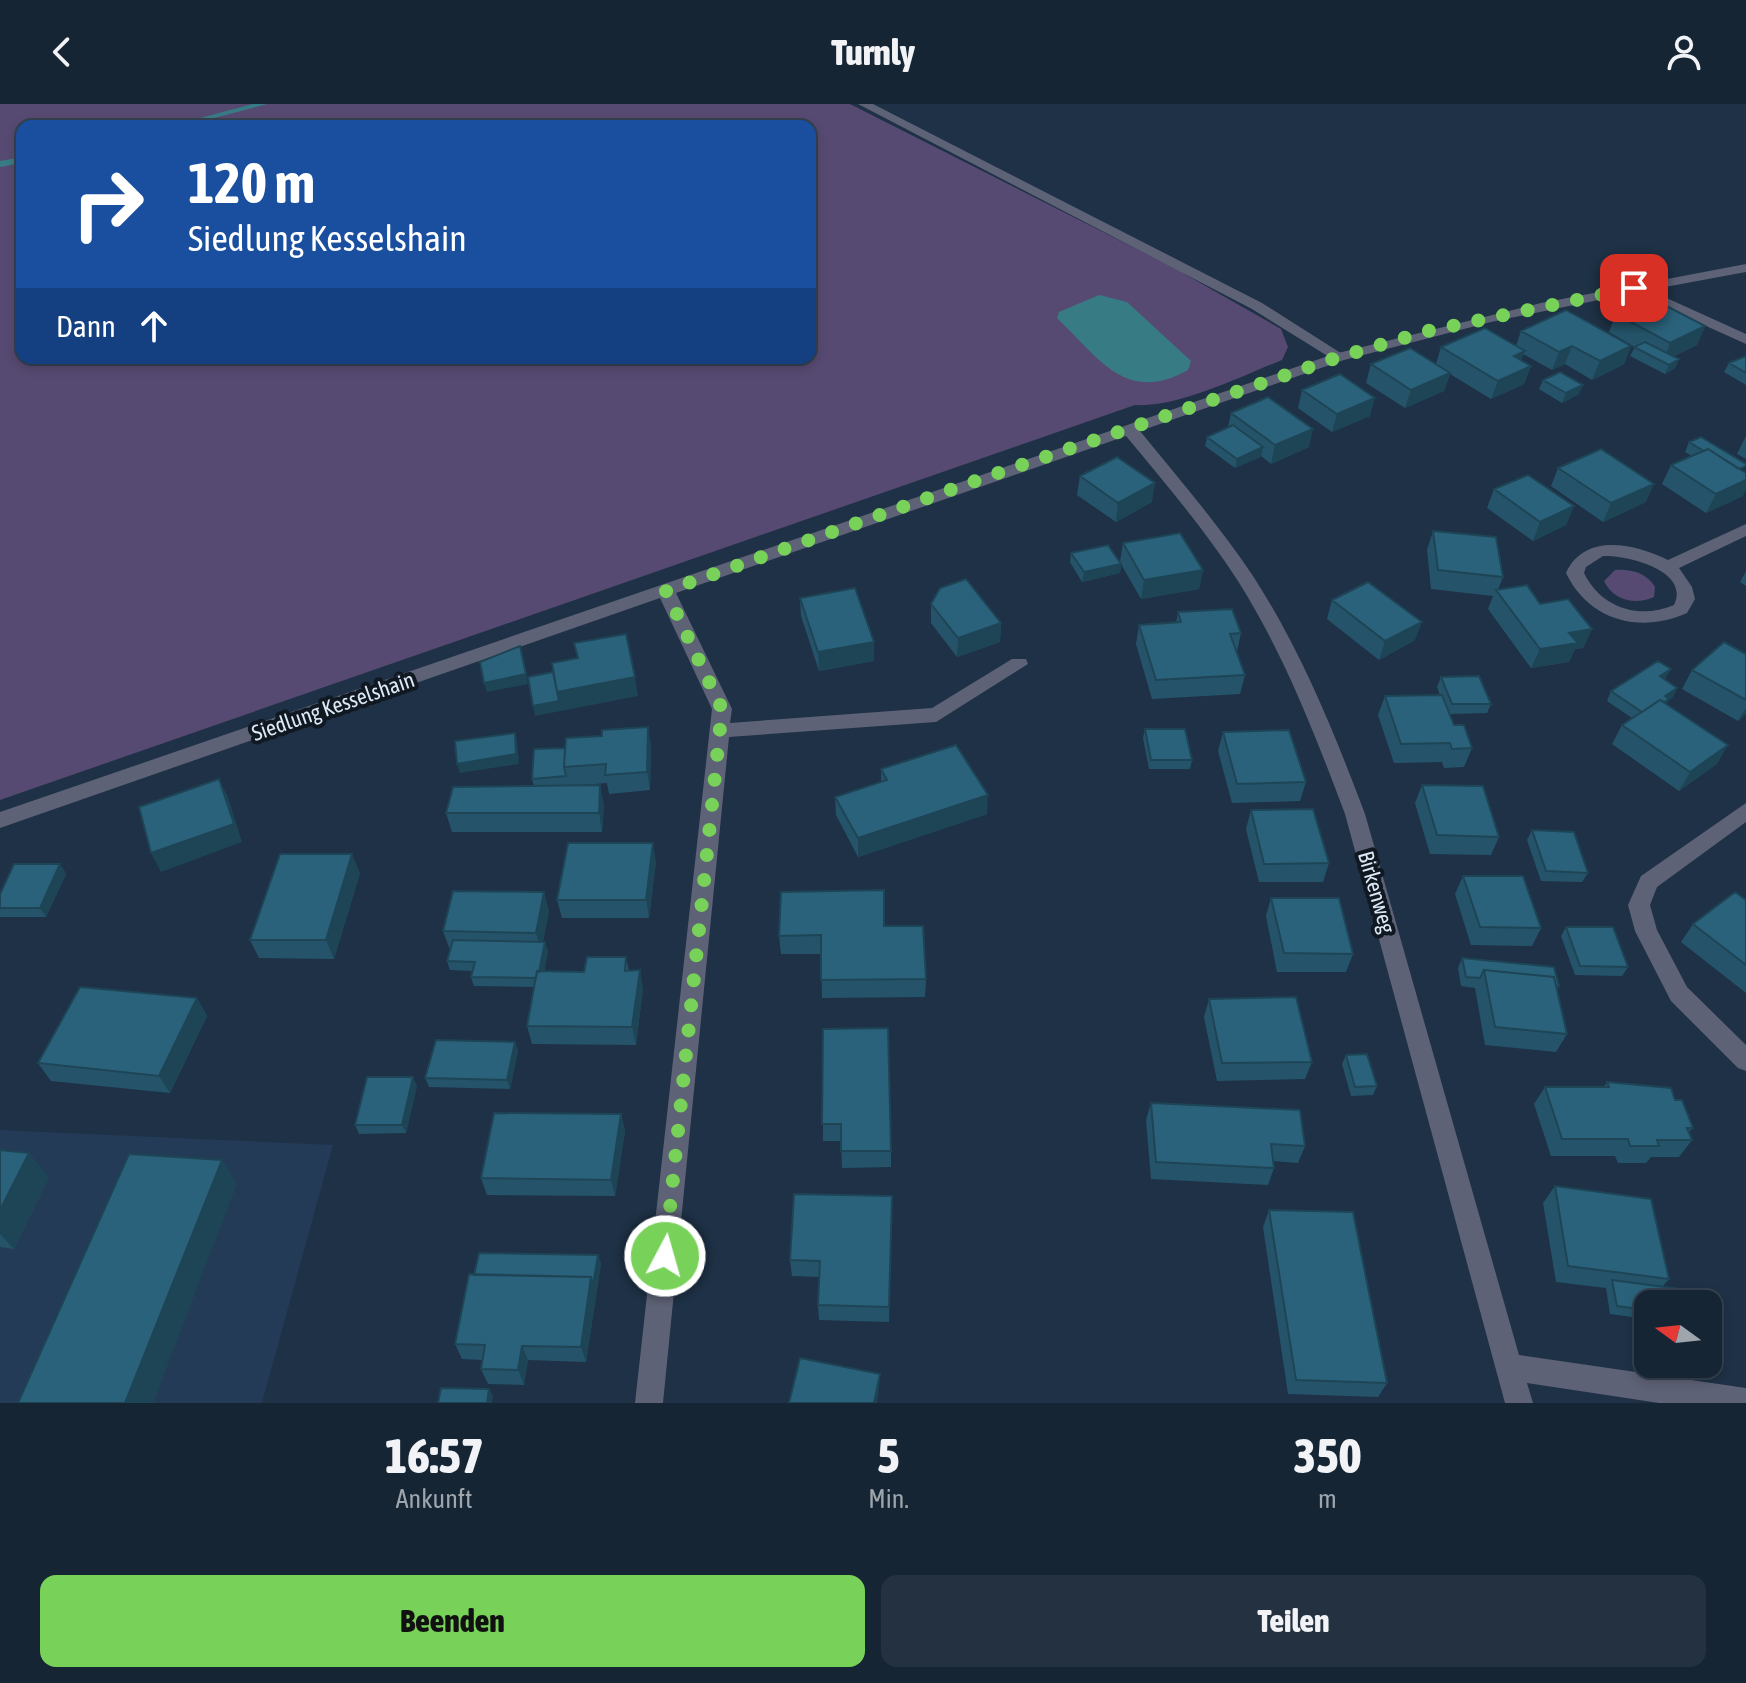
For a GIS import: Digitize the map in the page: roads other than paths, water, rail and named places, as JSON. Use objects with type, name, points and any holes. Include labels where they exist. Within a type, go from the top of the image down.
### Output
[{"type":"street","points":[[864,104],[1257,306],[1339,357]]},
{"type":"street","name":"Siedlung Kesselshain","points":[[0,820],[1339,357],[1428,331],[1746,268]]},
{"type":"street","points":[[1634,288],[1746,340]]},
{"type":"street","name":"Birkenweg","points":[[1129,429],[1225,548],[1272,625],[1322,722],[1355,814],[1519,1403]]},
{"type":"street","points":[[1667,567],[1746,529]]},
{"type":"street","points":[[1599,551],[1634,552],[1667,567],[1679,577],[1686,599],[1681,609],[1656,619],[1618,614],[1601,606],[1587,596],[1575,573],[1587,556],[1599,551]]},
{"type":"street","points":[[649,1403],[722,709],[666,591]]},
{"type":"street","points":[[719,731],[936,715],[1019,664]]},
{"type":"street","points":[[1746,811],[1649,882],[1639,905],[1646,931],[1679,994],[1746,1061]]},
{"type":"street","points":[[1510,1367],[1746,1402]]},
{"type":"waterway","points":[[198,120],[263,104]]},
{"type":"waterway","points":[[0,164],[16,161]]}]
